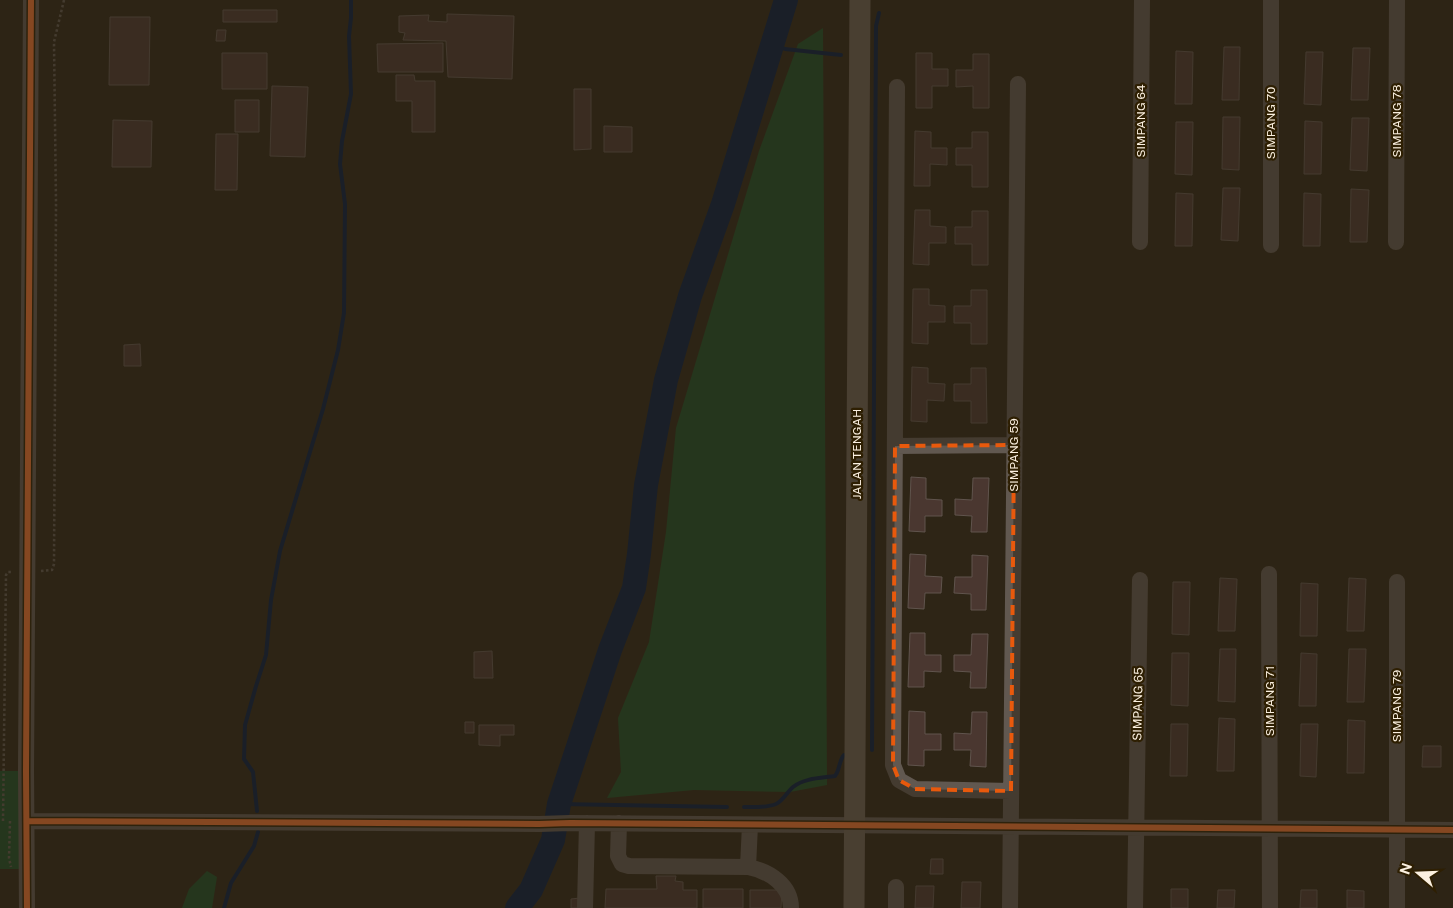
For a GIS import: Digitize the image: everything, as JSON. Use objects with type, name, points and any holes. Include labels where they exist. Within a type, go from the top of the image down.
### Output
[{"type":"main road","name":"JALAN TENGAH","points":[[854,908],[860,0]]},
{"type":"street","points":[[26,908],[32,0]]},
{"type":"street","name":"SIMPANG 64","points":[[1140,242],[1142,0]]},
{"type":"street","name":"SIMPANG 70","points":[[1271,0],[1271,245]]},
{"type":"street","name":"SIMPANG 78","points":[[1396,242],[1397,0]]},
{"type":"street","name":"SIMPANG 59","points":[[1010,908],[1018,84]]},
{"type":"street","points":[[897,87],[893,765],[899,780],[915,789],[1012,791]]},
{"type":"street","points":[[895,446],[1014,445]]},
{"type":"street","name":"SIMPANG 71","points":[[1269,574],[1270,829]]},
{"type":"street","name":"SIMPANG 65","points":[[1136,828],[1140,580]]},
{"type":"street","name":"SIMPANG 79","points":[[1397,582],[1397,830]]},
{"type":"street","points":[[27,821],[619,823],[1453,830]]},
{"type":"street","points":[[585,908],[587,823]]},
{"type":"street","points":[[619,823],[618,859],[625,866],[748,867],[761,869],[772,875],[783,886],[791,900],[791,908]]},
{"type":"street","points":[[748,867],[750,825]]},
{"type":"street","points":[[1135,908],[1136,828]]},
{"type":"street","points":[[1270,829],[1270,908]]},
{"type":"street","points":[[1396,908],[1397,830]]},
{"type":"street","points":[[896,887],[896,908]]},
{"type":"path","points":[[4,821],[6,574],[8,572],[52,570],[54,564],[56,203],[54,42],[64,0]]},
{"type":"highlighted area","points":[[1014,445],[1011,791],[915,789],[899,780],[893,765],[895,446]]},
{"type":"green space","points":[[823,28],[827,785],[790,792],[694,790],[607,798],[621,772],[618,718],[649,642],[666,532],[676,428],[759,151],[798,44]]},
{"type":"green space","points":[[0,771],[26,771],[27,869],[0,869]]},
{"type":"green space","points":[[207,871],[217,877],[212,908],[182,908],[189,889]]},
{"type":"building","points":[[223,10],[277,10],[277,22],[223,22]]},
{"type":"building","points":[[447,14],[514,16],[512,79],[448,77],[446,41],[403,40],[405,33],[399,32],[399,16],[429,15],[428,21],[447,22]]},
{"type":"building","points":[[110,17],[150,17],[149,85],[109,85]]},
{"type":"building","points":[[217,30],[226,30],[225,41],[216,41]]},
{"type":"building","points":[[443,43],[443,72],[378,72],[377,44]]},
{"type":"building","points":[[1224,47],[1240,47],[1239,100],[1222,100]]},
{"type":"building","points":[[1353,48],[1370,48],[1368,100],[1351,100]]},
{"type":"building","points":[[1176,51],[1193,52],[1192,104],[1175,104]]},
{"type":"building","points":[[1306,52],[1323,52],[1321,105],[1304,104]]},
{"type":"building","points":[[222,53],[267,53],[267,89],[222,89]]},
{"type":"building","points":[[916,53],[932,53],[932,69],[948,69],[948,86],[932,86],[932,108],[916,108]]},
{"type":"building","points":[[973,54],[989,54],[989,108],[973,108],[973,86],[956,87],[956,70],[973,70]]},
{"type":"building","points":[[396,75],[414,75],[415,81],[435,81],[435,132],[412,132],[412,101],[396,101]]},
{"type":"building","points":[[272,86],[308,87],[305,157],[270,156]]},
{"type":"building","points":[[574,89],[591,89],[591,149],[574,150]]},
{"type":"building","points":[[235,100],[259,100],[259,132],[235,132]]},
{"type":"building","points":[[1223,117],[1240,117],[1239,170],[1222,169]]},
{"type":"building","points":[[1352,118],[1369,118],[1367,171],[1350,170]]},
{"type":"building","points":[[113,120],[152,121],[151,167],[112,167]]},
{"type":"building","points":[[1305,121],[1322,122],[1321,174],[1304,174]]},
{"type":"building","points":[[1176,122],[1193,122],[1192,175],[1175,174]]},
{"type":"building","points":[[604,126],[632,127],[632,152],[604,152]]},
{"type":"building","points":[[915,131],[931,132],[931,148],[947,148],[947,165],[930,164],[930,186],[914,186]]},
{"type":"building","points":[[972,132],[988,132],[988,187],[972,187],[972,165],[956,165],[956,148],[972,148]]},
{"type":"building","points":[[216,134],[238,134],[237,190],[215,190]]},
{"type":"building","points":[[1223,188],[1240,188],[1238,241],[1221,240]]},
{"type":"building","points":[[1351,189],[1369,190],[1367,242],[1350,242]]},
{"type":"building","points":[[1176,193],[1193,194],[1192,246],[1175,246]]},
{"type":"building","points":[[1304,193],[1321,194],[1320,246],[1303,246]]},
{"type":"building","points":[[915,210],[930,210],[930,226],[946,227],[946,243],[929,243],[929,265],[913,264]]},
{"type":"building","points":[[972,211],[988,211],[988,265],[972,265],[972,244],[955,244],[955,227],[972,227]]},
{"type":"building","points":[[913,289],[929,289],[929,305],[945,306],[945,322],[928,322],[928,344],[912,343]]},
{"type":"building","points":[[971,290],[987,290],[987,344],[971,344],[971,323],[954,323],[954,306],[971,306]]},
{"type":"building","points":[[140,344],[141,366],[124,366],[124,345]]},
{"type":"building","points":[[912,367],[928,368],[928,383],[945,384],[944,401],[927,400],[927,422],[911,421]]},
{"type":"building","points":[[971,368],[986,368],[987,423],[971,423],[971,401],[954,401],[954,384],[971,384]]},
{"type":"building","points":[[911,477],[926,478],[926,499],[942,500],[942,516],[925,516],[925,532],[909,531]]},
{"type":"building","points":[[973,478],[989,478],[987,532],[971,532],[972,516],[955,515],[955,499],[972,500]]},
{"type":"building","points":[[910,554],[926,555],[925,576],[942,577],[941,593],[925,593],[924,609],[908,608]]},
{"type":"building","points":[[972,555],[988,556],[986,610],[971,610],[971,594],[954,593],[955,577],[972,577]]},
{"type":"building","points":[[1220,578],[1237,579],[1235,631],[1218,631]]},
{"type":"building","points":[[1349,578],[1366,579],[1364,631],[1347,631]]},
{"type":"building","points":[[1173,582],[1190,582],[1189,635],[1172,634]]},
{"type":"building","points":[[1301,583],[1318,584],[1317,636],[1300,636]]},
{"type":"building","points":[[910,633],[925,633],[925,655],[941,655],[941,672],[924,671],[924,687],[908,687]]},
{"type":"building","points":[[972,634],[988,634],[986,688],[970,688],[971,672],[954,671],[954,655],[971,655]]},
{"type":"building","points":[[1220,649],[1236,649],[1235,702],[1218,701]]},
{"type":"building","points":[[1349,649],[1366,649],[1364,702],[1347,702]]},
{"type":"building","points":[[492,651],[493,678],[474,678],[474,652]]},
{"type":"building","points":[[1172,653],[1189,653],[1188,706],[1171,705]]},
{"type":"building","points":[[1301,653],[1317,654],[1316,706],[1299,706]]},
{"type":"building","points":[[909,711],[925,712],[925,734],[941,734],[941,750],[924,750],[924,766],[908,765]]},
{"type":"building","points":[[972,712],[987,712],[986,767],[970,766],[971,750],[954,750],[954,733],[971,734]]},
{"type":"building","points":[[1219,718],[1235,719],[1234,771],[1217,771]]},
{"type":"building","points":[[1348,720],[1365,721],[1364,773],[1347,773]]},
{"type":"building","points":[[465,722],[474,722],[474,733],[465,733]]},
{"type":"building","points":[[1171,724],[1188,724],[1187,776],[1170,776]]},
{"type":"building","points":[[1301,724],[1318,724],[1316,777],[1300,776]]},
{"type":"building","points":[[479,725],[514,725],[514,735],[500,735],[500,746],[479,745]]},
{"type":"building","points":[[1423,746],[1441,746],[1441,767],[1422,767]]},
{"type":"building","points":[[931,859],[943,859],[943,874],[930,874]]},
{"type":"building","points":[[656,876],[676,876],[675,881],[683,882],[683,890],[697,890],[697,908],[605,908],[606,889],[657,889]]},
{"type":"building","points":[[962,882],[981,882],[980,908],[961,908]]},
{"type":"building","points":[[916,886],[934,886],[933,908],[915,908]]},
{"type":"building","points":[[703,889],[743,889],[743,908],[703,908]]},
{"type":"building","points":[[1171,889],[1188,889],[1188,908],[1171,908]]},
{"type":"building","points":[[750,890],[782,890],[781,908],[750,908]]},
{"type":"building","points":[[1218,890],[1235,890],[1234,908],[1217,908]]},
{"type":"building","points":[[1301,890],[1317,890],[1317,908],[1300,908]]},
{"type":"building","points":[[1347,890],[1364,891],[1364,908],[1347,908]]},
{"type":"building","points":[[580,898],[580,908],[571,908],[571,899]]},
{"type":"waterway","points":[[257,811],[253,772],[244,759],[245,725],[266,655],[271,600],[280,551],[323,409],[338,350],[344,313],[345,204],[340,164],[342,141],[351,94],[349,36],[351,0]]},
{"type":"waterway","points":[[517,908],[531,890],[553,840],[559,804],[610,650],[634,588],[646,485],[666,380],[690,296],[723,204],[786,0]]},
{"type":"waterway","points":[[872,750],[876,26],[879,13]]},
{"type":"waterway","points":[[772,44],[785,49],[841,55]]},
{"type":"waterway","points":[[744,807],[764,807],[776,804],[797,784],[813,779],[835,776],[844,755]]},
{"type":"waterway","points":[[559,804],[727,807]]},
{"type":"waterway","points":[[224,908],[231,883],[254,846],[258,832]]},
{"type":"cycle path","points":[[27,908],[26,771],[31,0]]},
{"type":"cycle path","points":[[27,821],[1453,830]]}]
